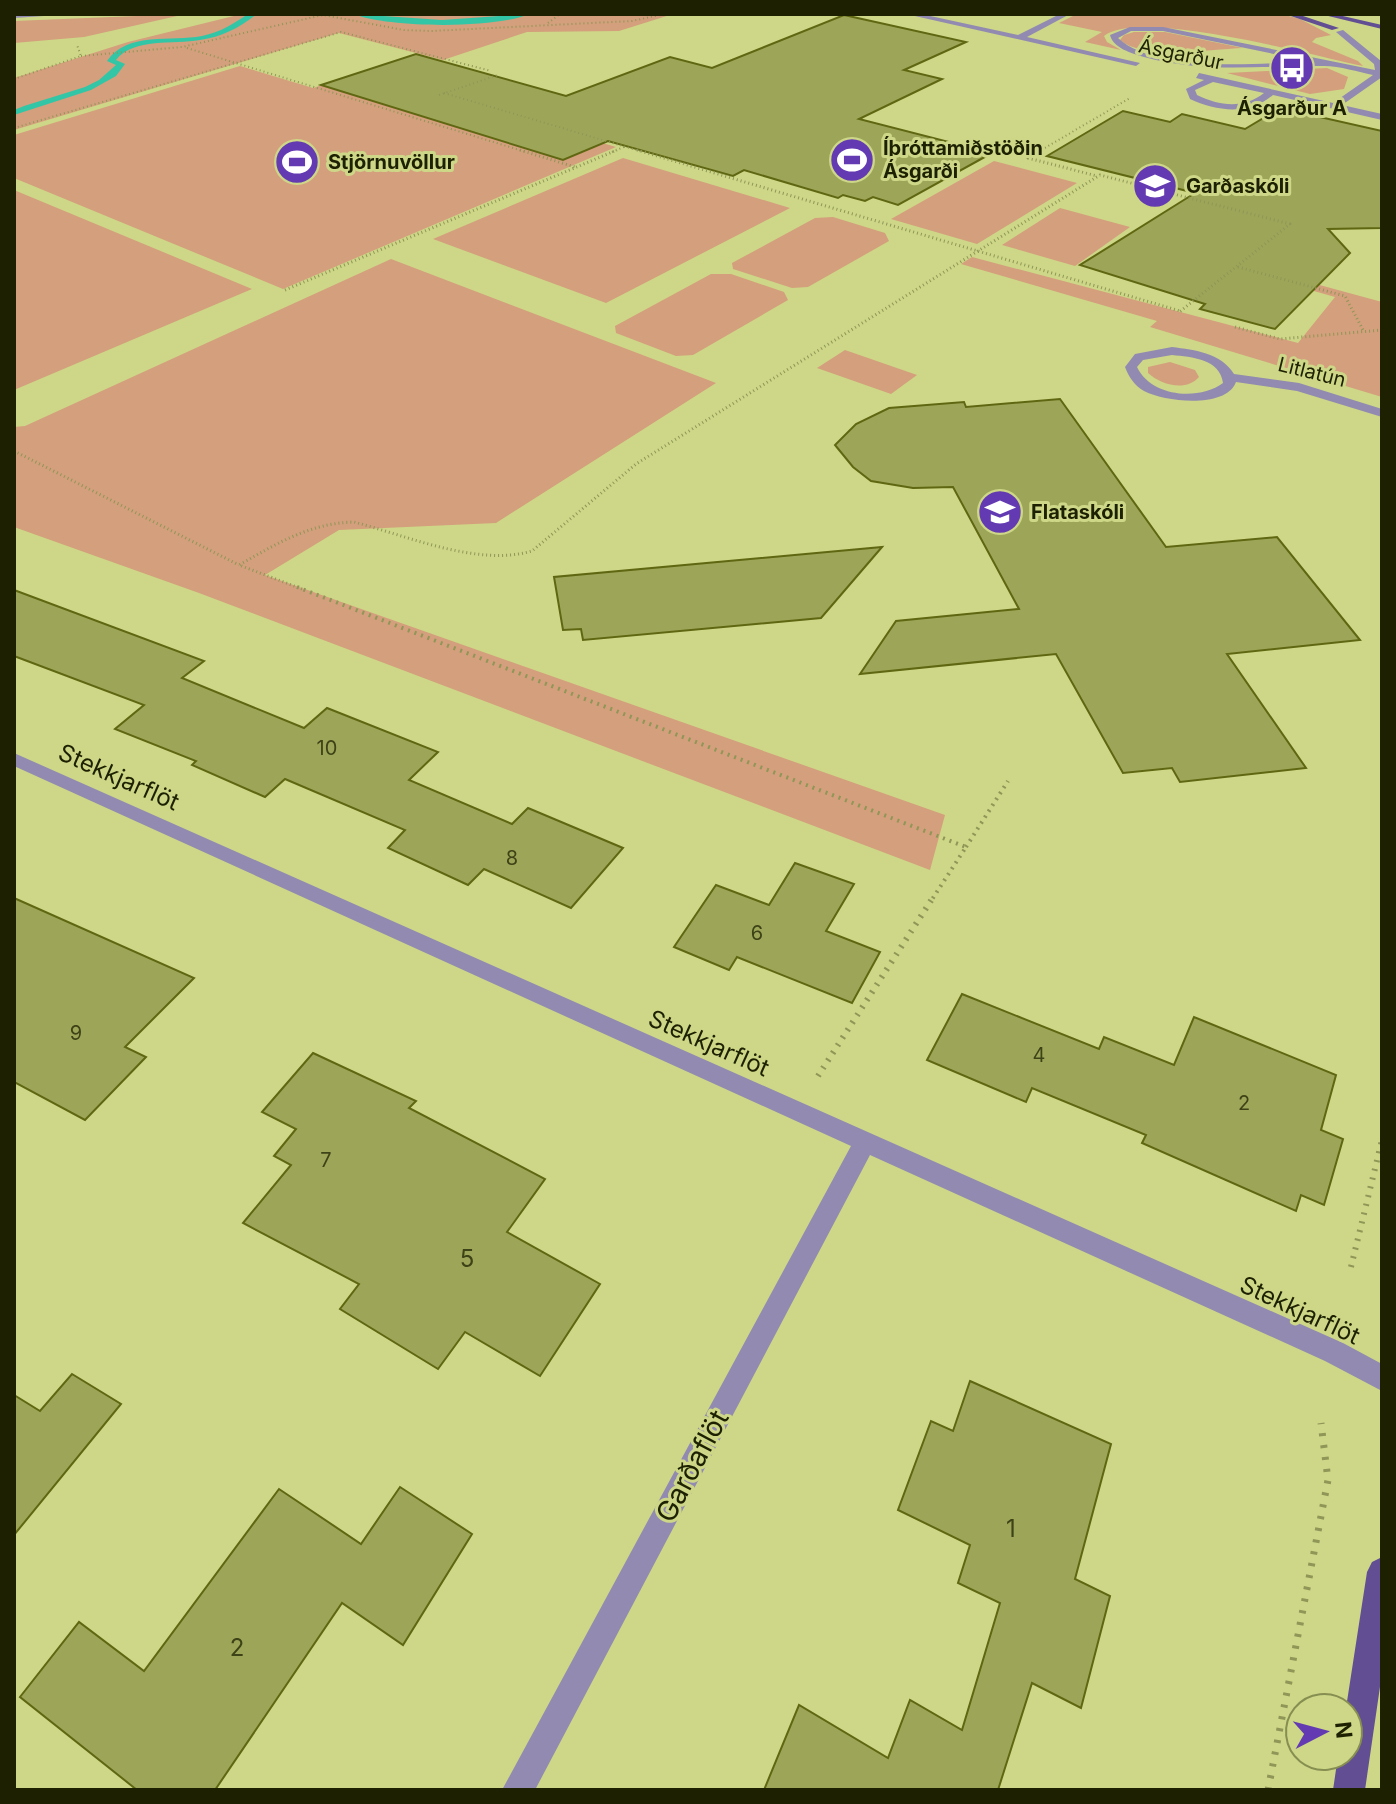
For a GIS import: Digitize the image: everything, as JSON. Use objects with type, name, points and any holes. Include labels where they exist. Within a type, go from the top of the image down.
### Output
[{"type":"main road","points":[[1289,14],[1322,23],[1340,32]]},
{"type":"main road","points":[[1324,14],[1382,27]]},
{"type":"main road","points":[[1349,1790],[1382,1572]]},
{"type":"street","points":[[14,16],[70,14]]},
{"type":"street","name":"Ásgarður","points":[[910,14],[1382,117]]},
{"type":"street","points":[[1020,37],[1066,14]]},
{"type":"street","points":[[1327,63],[1219,67],[1121,47],[1113,37],[1130,29],[1163,29],[1381,74]]},
{"type":"street","points":[[1340,32],[1378,63],[1381,74]]},
{"type":"street","points":[[1226,52],[1267,50]]},
{"type":"street","points":[[1151,55],[1195,53]]},
{"type":"street","points":[[1182,61],[1296,56]]},
{"type":"street","points":[[1335,106],[1381,74]]},
{"type":"street","points":[[1212,79],[1189,92],[1208,103],[1241,107],[1259,104],[1271,92]]},
{"type":"street","points":[[1185,352],[1220,365],[1230,377],[1230,384],[1225,390],[1202,397],[1186,397],[1144,386],[1136,380],[1131,367],[1148,354],[1185,352]]},
{"type":"street","name":"Litlatún","points":[[1230,377],[1299,387],[1382,413]]},
{"type":"street","name":"Stekkjarflöt","points":[[14,759],[1334,1352],[1382,1378]]},
{"type":"street","name":"Garðaflöt","points":[[518,1790],[865,1142]]},
{"type":"path","points":[[14,79],[81,56],[182,47],[323,15],[347,17],[404,30],[632,21],[664,14]]},
{"type":"path","points":[[547,24],[558,15]]},
{"type":"path","points":[[14,128],[341,32],[491,71]]},
{"type":"path","points":[[79,46],[81,56]]},
{"type":"path","points":[[182,47],[575,167]]},
{"type":"path","points":[[439,95],[498,75]]},
{"type":"path","points":[[1141,91],[1028,158],[1290,224],[1168,320]]},
{"type":"path","points":[[444,93],[1194,315]]},
{"type":"path","points":[[285,290],[624,147]]},
{"type":"path","points":[[239,565],[314,525],[335,521],[354,522],[487,557],[511,557],[532,551],[636,464],[1098,176]]},
{"type":"path","points":[[1237,267],[1345,296],[1364,330]]},
{"type":"path","points":[[1234,327],[1280,339],[1382,330]]},
{"type":"path","points":[[14,451],[239,565],[966,847]]},
{"type":"path","points":[[796,1111],[1008,781]]},
{"type":"path","points":[[1351,1267],[1382,1140]]},
{"type":"path","points":[[1268,1790],[1328,1480],[1321,1423]]},
{"type":"shaded area","points":[[186,14],[84,37],[14,43],[14,21]]},
{"type":"shaded area","points":[[242,14],[673,14],[619,31],[527,32],[443,60],[339,33],[14,130],[14,78],[128,42]]},
{"type":"shaded area","points":[[1077,14],[1281,14],[1300,19],[1331,35],[1312,42],[1363,66],[1229,37],[1152,27],[1123,29],[1104,36],[1107,42],[1121,50],[1085,42],[1102,32],[1059,23]]},
{"type":"shaded area","points":[[1134,32],[1165,32],[1243,48],[1179,52],[1145,50],[1120,40]]},
{"type":"shaded area","name":"Stjörnuvöllur","points":[[240,66],[313,88],[362,72],[616,147],[283,289],[14,178],[14,135]]},
{"type":"shaded area","points":[[1327,68],[1348,77],[1344,89],[1310,94],[1227,73]]},
{"type":"shaded area","points":[[623,158],[790,208],[606,303],[433,239]]},
{"type":"shaded area","points":[[994,161],[1077,183],[977,244],[891,219]]},
{"type":"shaded area","points":[[14,190],[252,289],[14,390]]},
{"type":"shaded area","points":[[1060,208],[1130,227],[1075,266],[1002,245]]},
{"type":"shaded area","points":[[833,217],[885,233],[889,241],[808,287],[792,288],[733,269],[732,263],[815,218]]},
{"type":"shaded area","points":[[972,257],[1298,343],[1335,297],[1244,271],[1250,266],[1382,302],[1382,397],[1150,327],[1157,321],[961,264]]},
{"type":"shaded area","points":[[391,259],[716,383],[496,523],[339,530],[265,575],[945,815],[930,870],[199,593],[14,527],[14,427],[25,426]]},
{"type":"shaded area","points":[[711,274],[731,274],[784,292],[788,300],[693,355],[676,356],[616,333],[615,326]]},
{"type":"shaded area","points":[[845,350],[917,375],[891,394],[817,368]]},
{"type":"shaded area","points":[[1170,362],[1195,370],[1199,377],[1194,382],[1174,385],[1148,373],[1148,367]]},
{"type":"building","points":[[844,15],[966,42],[904,70],[942,79],[859,119],[992,153],[898,205],[873,197],[865,201],[843,195],[838,198],[744,170],[733,176],[608,141],[563,160],[321,85],[416,54],[566,96],[670,57],[712,68]]},
{"type":"building","points":[[1280,108],[1382,131],[1382,228],[1328,229],[1350,253],[1275,329],[1200,309],[1205,304],[1080,265],[1195,193],[1047,156],[1123,111],[1170,122],[1182,114],[1245,129]]},
{"type":"building","points":[[1060,399],[1166,547],[1277,537],[1360,640],[1227,654],[1306,768],[1180,782],[1172,768],[1123,773],[1056,654],[860,674],[896,621],[1019,609],[953,487],[913,488],[871,481],[853,467],[835,445],[856,424],[889,408],[964,402],[966,407]]},
{"type":"building","points":[[882,547],[821,618],[583,640],[581,629],[563,630],[554,577]]},
{"type":"building","points":[[14,590],[204,661],[182,678],[304,728],[327,708],[438,752],[409,780],[512,824],[528,808],[623,848],[571,908],[484,869],[468,885],[388,848],[405,830],[285,779],[265,797],[192,765],[196,761],[115,729],[144,705],[14,656]]},
{"type":"building","points":[[795,863],[854,884],[826,931],[880,952],[852,1003],[737,957],[729,970],[674,947],[716,885],[769,905]]},
{"type":"building","points":[[14,898],[194,978],[125,1047],[146,1057],[85,1120],[14,1082]]},
{"type":"building","points":[[962,994],[1099,1049],[1104,1037],[1174,1065],[1194,1017],[1336,1075],[1321,1130],[1343,1139],[1324,1205],[1301,1195],[1296,1211],[1142,1143],[1146,1135],[1032,1088],[1026,1102],[927,1060]]},
{"type":"building","points":[[313,1053],[416,1101],[409,1108],[545,1179],[507,1232],[600,1284],[540,1376],[465,1332],[438,1369],[340,1309],[359,1284],[243,1223],[291,1165],[274,1156],[296,1129],[262,1112]]},
{"type":"building","points":[[72,1374],[121,1404],[14,1535],[14,1395],[40,1411]]},
{"type":"building","points":[[970,1381],[1111,1444],[1075,1579],[1110,1596],[1081,1708],[1032,1683],[998,1790],[764,1790],[799,1705],[888,1758],[910,1700],[962,1730],[1000,1603],[958,1583],[970,1545],[898,1510],[931,1421],[953,1431]]},
{"type":"building","points":[[400,1487],[472,1534],[403,1645],[342,1603],[215,1790],[137,1790],[20,1697],[79,1622],[144,1671],[279,1489],[361,1544]]},
{"type":"waterway","points":[[14,113],[102,82],[121,64],[111,61],[125,49],[148,42],[207,37],[230,30],[253,14]]},
{"type":"waterway","points":[[358,14],[442,22],[483,21],[525,14]]},
{"type":"waterway","points":[[563,14],[617,14]]},
{"type":"place","name":"Ásgarður A","points":[[1292,68]]},
{"type":"place","name":"Íþróttamiðstöðin Ásgarði","points":[[852,160]]},
{"type":"place","name":"Stjörnuvöllur","points":[[297,162]]},
{"type":"place","name":"Garðaskóli","points":[[1155,186]]},
{"type":"place","name":"Flataskóli","points":[[1000,512]]}]
